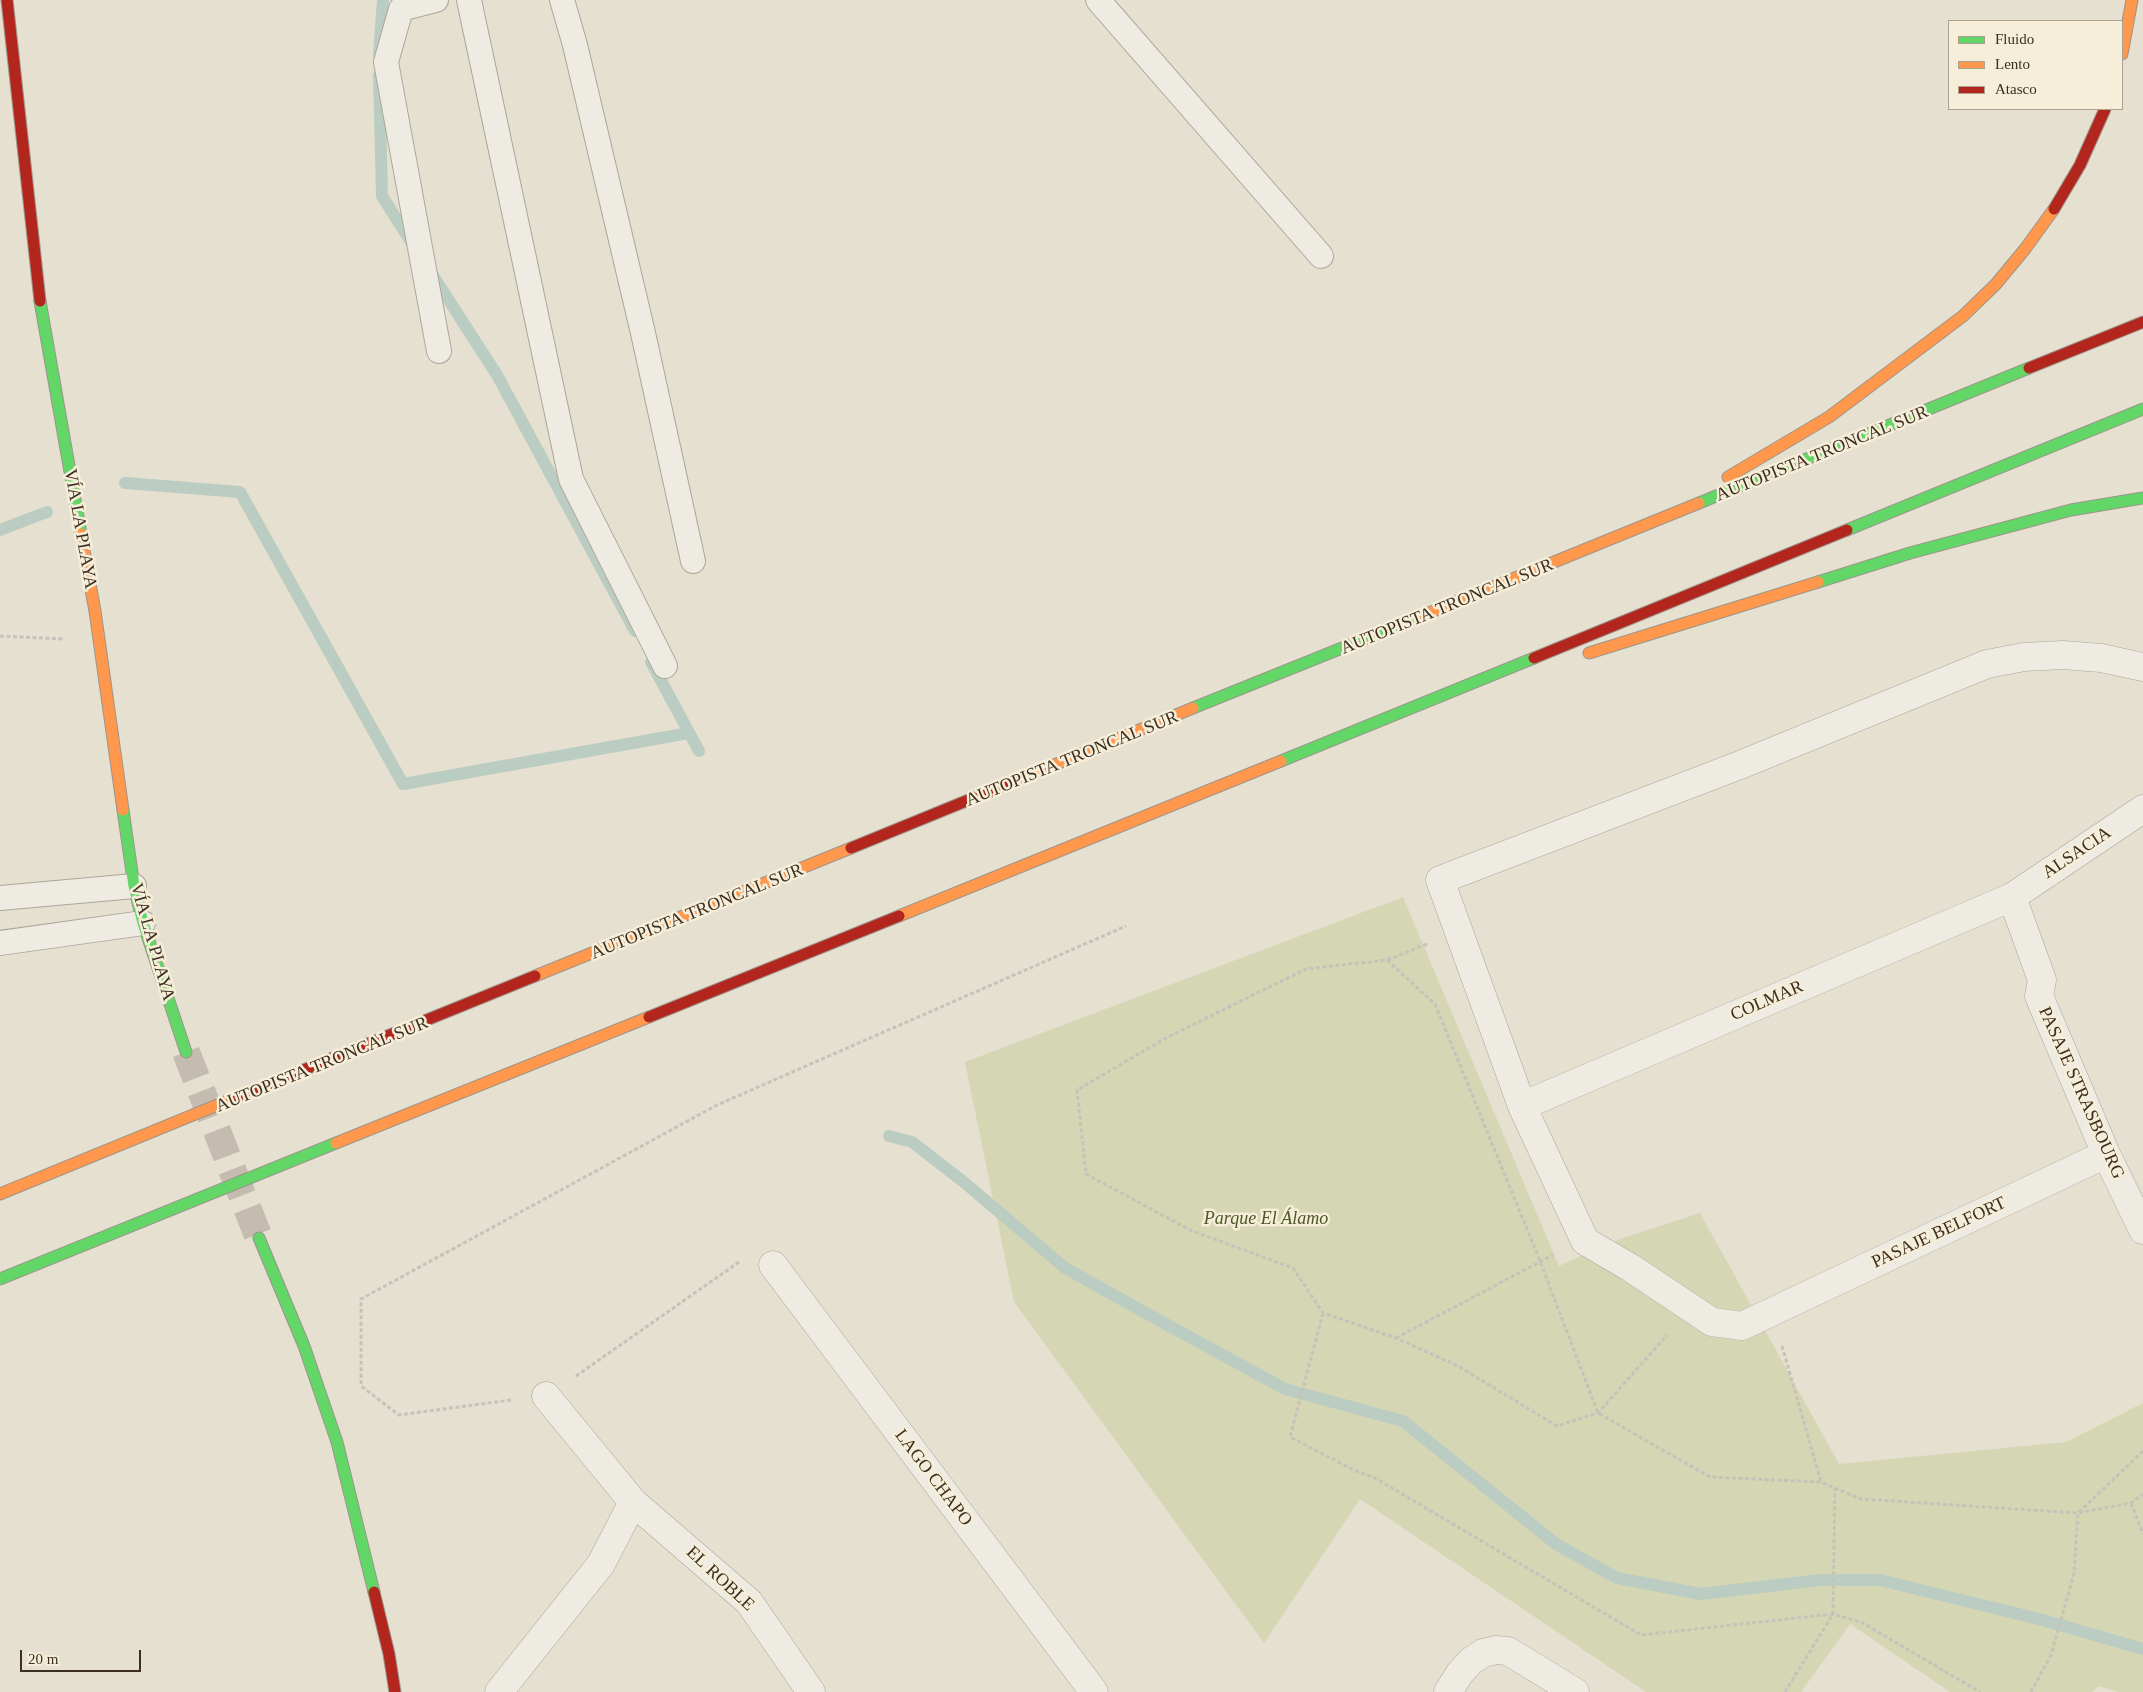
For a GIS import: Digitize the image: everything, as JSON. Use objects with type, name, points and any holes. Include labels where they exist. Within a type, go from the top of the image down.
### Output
[{"type":"main road","name":"VÍA LA PLAYA","points":[[7,0],[36,280],[99,640],[134,886],[143,923],[186,1052]]},
{"type":"main road","points":[[2123,49],[2132,0]]},
{"type":"main road","points":[[1647,525],[1829,417],[1963,316],[1996,284],[2052,212],[2080,165],[2105,110]]},
{"type":"main road","name":"AUTOPISTA TRONCAL SUR","points":[[0,1194],[2143,322]]},
{"type":"main road","points":[[0,1279],[1415,707],[2143,409]]},
{"type":"main road","points":[[1577,657],[1910,554],[2071,510],[2143,498]]},
{"type":"main road","points":[[1415,707],[1539,669]]},
{"type":"main road","points":[[259,1238],[304,1346],[337,1442],[389,1654],[395,1692]]},
{"type":"street","points":[[1586,1241],[1522,1106],[1440,880],[1740,765],[1986,664],[2024,657],[2063,655],[2101,658],[2143,667]]},
{"type":"street","name":"ALSACIA","points":[[2012,896],[2143,809]]},
{"type":"street","name":"COLMAR","points":[[1522,1106],[2012,896]]},
{"type":"street","name":"PASAJE STRASBOURG","points":[[2012,896],[2042,980],[2039,996],[2106,1154],[2143,1230]]},
{"type":"street","name":"PASAJE BELFORT","points":[[1586,1241],[1712,1322],[1742,1326],[2106,1154]]},
{"type":"street","name":"LAGO CHAPO","points":[[773,1265],[1094,1692]]},
{"type":"street","name":"EL ROBLE","points":[[546,1396],[633,1502],[749,1602],[811,1692]]},
{"type":"street","points":[[499,1692],[601,1564],[633,1502]]},
{"type":"street","points":[[1448,1692],[1460,1673],[1471,1661],[1483,1653],[1496,1650],[1508,1651],[1575,1692]]},
{"type":"lane","points":[[436,0],[401,10],[386,62],[439,351]]},
{"type":"lane","points":[[469,0],[572,479],[665,666]]},
{"type":"lane","points":[[562,0],[575,46],[643,333],[693,561]]},
{"type":"lane","points":[[1098,0],[1322,256]]},
{"type":"lane","points":[[0,898],[134,886]]},
{"type":"lane","points":[[0,943],[143,923]]},
{"type":"path","points":[[0,636],[99,640]]},
{"type":"path","points":[[773,1265],[753,1252],[546,1396],[399,1415],[361,1386],[362,1299],[716,1104],[1126,926]]},
{"type":"path","points":[[1458,931],[1387,960],[1306,969],[1166,1038],[1077,1090],[1086,1174],[1190,1230],[1293,1268],[1323,1313],[1396,1338],[1458,1366],[1557,1426],[1598,1413],[1691,1308]]},
{"type":"path","points":[[1396,1338],[1540,1261],[1586,1241]]},
{"type":"path","points":[[1772,1312],[1820,1482]]},
{"type":"path","points":[[1323,1313],[1290,1437],[1356,1472],[1376,1478],[1641,1635],[1833,1614],[1861,1622],[1980,1692]]},
{"type":"path","points":[[2031,1692],[2051,1655],[2074,1574],[2078,1513],[2143,1451]]},
{"type":"path","points":[[1785,1692],[1833,1614],[1835,1488]]},
{"type":"path","points":[[2078,1513],[2131,1503],[2143,1494]]},
{"type":"path","points":[[2131,1503],[2143,1534]]},
{"type":"green space","name":"Parque El Álamo","points":[[1403,897],[1559,1266],[1620,1239],[1700,1213],[1839,1464],[2066,1442],[2143,1403],[2143,1692],[2119,1692],[2098,1686],[2093,1692],[1950,1692],[1850,1624],[1801,1692],[1646,1692],[1360,1499],[1264,1643],[1014,1302],[965,1062]]},
{"type":"waterway","points":[[379,55],[383,0]]},
{"type":"waterway","points":[[379,75],[382,196],[415,248]]},
{"type":"waterway","points":[[430,271],[497,375],[635,631]]},
{"type":"waterway","points":[[125,483],[240,492],[403,784],[689,733]]},
{"type":"waterway","points":[[0,530],[47,512]]},
{"type":"waterway","points":[[651,662],[699,751]]},
{"type":"waterway","points":[[889,1136],[912,1142],[965,1183],[1065,1268],[1153,1317],[1285,1389],[1403,1421],[1556,1544],[1617,1578],[1701,1594],[1820,1580],[1880,1580],[2039,1619],[2143,1649]]},
{"type":"tunnel","points":[[186,1052],[259,1238]]},
{"type":"traffic: fast","points":[[40,301],[81,534]]},
{"type":"traffic: fast","points":[[1699,503],[2029,368]]},
{"type":"traffic: fast","points":[[1847,530],[2143,409]]},
{"type":"traffic: fast","points":[[1818,582],[1910,553],[2071,510],[2143,498]]},
{"type":"traffic: fast","points":[[1193,708],[1419,617]]},
{"type":"traffic: fast","points":[[1281,761],[1534,658]]},
{"type":"traffic: fast","points":[[123,810],[134,886],[143,923],[186,1052]]},
{"type":"traffic: fast","points":[[0,1279],[336,1143]]},
{"type":"traffic: fast","points":[[259,1238],[304,1346],[337,1442],[374,1592]]},
{"type":"traffic: slow","points":[[2123,49],[2132,0]]},
{"type":"traffic: slow","points":[[1728,477],[1829,417],[1963,316],[1996,284],[2025,249],[2054,209]]},
{"type":"traffic: slow","points":[[1419,617],[1699,503]]},
{"type":"traffic: slow","points":[[81,534],[95,611],[123,810]]},
{"type":"traffic: slow","points":[[1589,653],[1818,582]]},
{"type":"traffic: slow","points":[[1015,781],[1193,708]]},
{"type":"traffic: slow","points":[[899,916],[1281,761]]},
{"type":"traffic: slow","points":[[535,976],[851,848]]},
{"type":"traffic: slow","points":[[336,1143],[649,1017]]},
{"type":"traffic: slow","points":[[0,1194],[232,1099]]},
{"type":"traffic: jam","points":[[7,0],[40,301]]},
{"type":"traffic: jam","points":[[2054,209],[2080,165],[2105,110]]},
{"type":"traffic: jam","points":[[2029,368],[2143,322]]},
{"type":"traffic: jam","points":[[1534,658],[1847,530]]},
{"type":"traffic: jam","points":[[851,848],[1015,781]]},
{"type":"traffic: jam","points":[[649,1017],[899,916]]},
{"type":"traffic: jam","points":[[232,1099],[535,976]]},
{"type":"traffic: jam","points":[[374,1592],[389,1654],[395,1692]]}]
